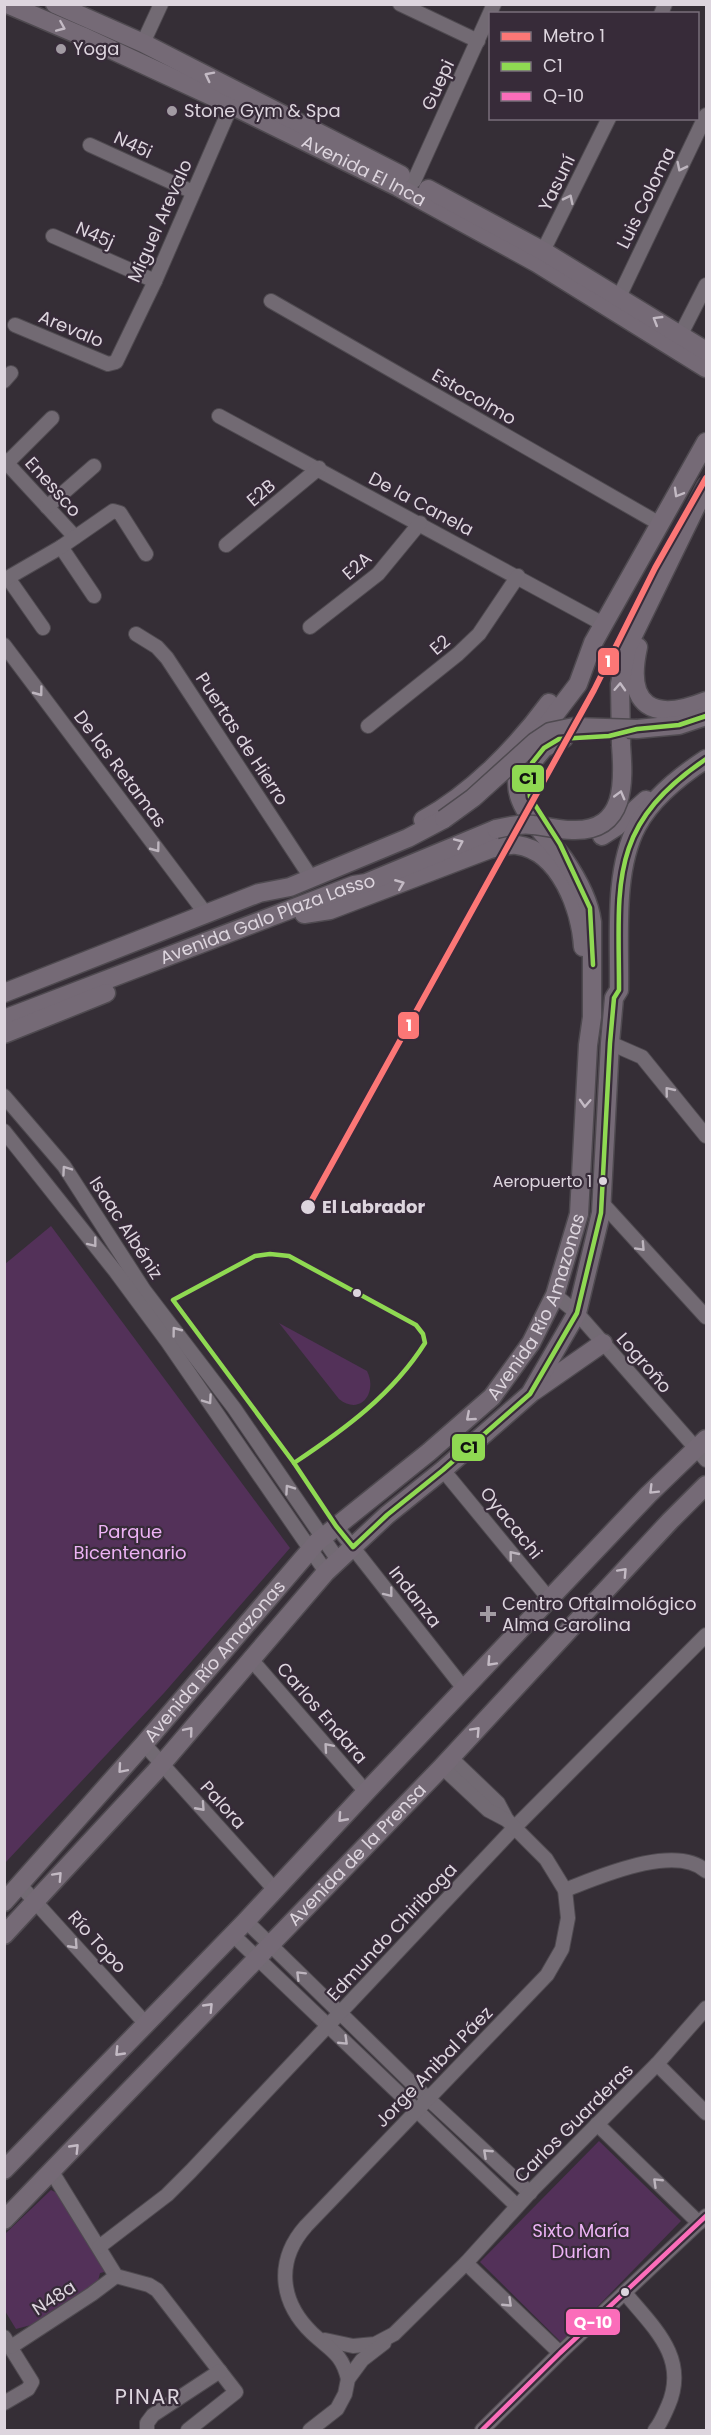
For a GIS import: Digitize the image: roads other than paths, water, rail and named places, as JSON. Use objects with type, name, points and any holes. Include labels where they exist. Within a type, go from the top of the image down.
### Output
[{"type":"main road","name":"Avenida El Inca","points":[[7,4],[235,98],[414,181],[540,257],[706,368]]},
{"type":"main road","name":"Avenida El Inca","points":[[55,4],[143,43],[235,98],[398,187],[619,297],[706,351]]},
{"type":"main road","name":"Avenida Río Amazonas","points":[[4,1902],[323,1538],[429,1452],[492,1397],[531,1343],[555,1295],[579,1214],[588,1045],[592,1017],[592,922],[590,908],[577,880],[563,858],[527,815],[519,798],[518,778],[521,762],[527,751],[578,684],[593,644],[706,442]]},
{"type":"main road","points":[[366,882],[496,829],[531,824],[579,830],[590,828],[614,812],[621,797],[623,780],[620,684],[624,658],[630,641],[706,486]]},
{"type":"main road","points":[[649,606],[635,663],[635,683],[639,695],[647,704],[663,711],[684,709],[706,701]]},
{"type":"main road","points":[[259,893],[406,829],[435,813],[462,794],[540,716],[593,644]]},
{"type":"main road","points":[[290,887],[408,838],[444,819],[473,798],[535,742],[550,732],[573,728],[637,729],[679,725],[706,716]]},
{"type":"main road","points":[[577,880],[554,832],[534,805],[528,789],[529,774],[537,755],[551,742],[564,738],[609,736],[637,729]]},
{"type":"main road","points":[[496,829],[574,842],[590,840],[616,827],[681,766],[706,748]]},
{"type":"main road","name":"Avenida Río Amazonas","points":[[4,1935],[162,1764],[250,1658],[332,1566],[387,1515],[443,1470],[530,1394],[577,1313],[602,1203],[610,1043],[614,998],[619,990],[621,894],[625,860],[637,825],[656,801],[690,770],[706,759]]},
{"type":"main road","points":[[304,914],[330,910],[490,849],[518,845],[535,850],[547,858],[558,872],[576,912],[583,936],[588,1045]]},
{"type":"main road","name":"Avenida Galo Plaza Lasso","points":[[4,1034],[304,914],[358,891],[366,882]]},
{"type":"main road","name":"Avenida Galo Plaza Lasso","points":[[4,1019],[366,882]]},
{"type":"main road","name":"Avenida Galo Plaza Lasso","points":[[4,993],[259,893],[290,887]]},
{"type":"main road","name":"Avenida Galo Plaza Lasso","points":[[4,1006],[284,895],[290,887]]},
{"type":"main road","points":[[530,1394],[603,1343]]},
{"type":"main road","name":"Avenida de la Prensa","points":[[4,2170],[276,1891],[366,1792],[550,1600],[704,1449]]},
{"type":"main road","name":"Avenida de la Prensa","points":[[4,2220],[263,1950],[447,1763],[670,1521],[706,1485]]},
{"type":"street","points":[[143,43],[161,4]]},
{"type":"street","points":[[400,4],[478,41]]},
{"type":"street","name":"Guepi","points":[[414,181],[489,16]]},
{"type":"street","name":"Miguel Arevalo","points":[[113,364],[155,281],[235,98]]},
{"type":"street","name":"Luis Coloma","points":[[619,297],[706,115]]},
{"type":"street","name":"Yasuní","points":[[540,257],[608,120]]},
{"type":"street","name":"N45i","points":[[90,145],[192,192]]},
{"type":"street","name":"N45j","points":[[53,236],[155,281]]},
{"type":"street","points":[[681,334],[706,285]]},
{"type":"street","name":"Estocolmo","points":[[271,301],[660,524]]},
{"type":"street","name":"Arevalo","points":[[15,325],[108,364],[113,364]]},
{"type":"street","name":"De la Canela","points":[[219,416],[319,468],[605,625]]},
{"type":"street","points":[[6,462],[52,418]]},
{"type":"street","name":"Enessco","points":[[6,462],[75,537]]},
{"type":"street","points":[[47,507],[94,466]]},
{"type":"street","name":"E2B","points":[[226,545],[319,468]]},
{"type":"street","points":[[43,628],[6,579],[61,547],[117,510],[146,554]]},
{"type":"street","name":"E2A","points":[[310,627],[378,574],[420,523]]},
{"type":"street","points":[[61,547],[94,596]]},
{"type":"street","name":"E2","points":[[368,726],[458,654],[479,634],[518,576]]},
{"type":"street","name":"Puertas de Hierro","points":[[136,634],[157,647],[167,658],[308,873]]},
{"type":"street","name":"De las Retamas","points":[[4,645],[206,915]]},
{"type":"street","points":[[610,1043],[642,1057],[706,1136]]},
{"type":"street","name":"Isaac Albéniz","points":[[4,1096],[64,1166],[139,1293]]},
{"type":"street","name":"Isaac Albéniz","points":[[4,1131],[139,1293],[323,1538],[332,1566]]},
{"type":"street","points":[[602,1203],[706,1317]]},
{"type":"street","name":"Logroño","points":[[555,1295],[577,1313],[704,1449]]},
{"type":"street","name":"Oyacachi","points":[[443,1470],[550,1600]]},
{"type":"street","name":"Indanza","points":[[323,1538],[353,1546],[465,1690]]},
{"type":"street","name":"Edmundo Chiriboga","points":[[99,2247],[167,2195],[340,2014],[511,1824],[706,1635]]},
{"type":"street","name":"Carlos Endara","points":[[250,1658],[366,1792]]},
{"type":"street","name":"Palora","points":[[144,1744],[276,1891]]},
{"type":"street","name":"Jorge Anibal Páez","points":[[313,2334],[291,2307],[284,2281],[288,2254],[303,2230],[547,1975],[562,1949],[568,1918],[565,1890],[546,1859],[511,1824],[488,1810],[447,1763]]},
{"type":"street","points":[[565,1890],[633,1865],[671,1859],[705,1864]]},
{"type":"street","name":"Río Topo","points":[[20,1885],[146,2024]]},
{"type":"street","points":[[246,1922],[263,1950],[328,2026],[517,2206]]},
{"type":"street","points":[[233,1935],[263,1950],[340,2014],[530,2193]]},
{"type":"street","name":"Carlos Guarderas","points":[[394,2334],[466,2263],[517,2206],[657,2064],[706,2008]]},
{"type":"street","points":[[657,2064],[706,2113]]},
{"type":"street","points":[[482,2430],[560,2353],[703,2219],[597,2124]]},
{"type":"street","points":[[52,2172],[116,2276],[149,2285],[157,2290],[236,2392],[188,2430]]},
{"type":"street","points":[[466,2263],[560,2353]]},
{"type":"street","name":"N48a","points":[[8,2342],[92,2294],[116,2276]]},
{"type":"street","points":[[625,2293],[668,2349],[676,2374],[673,2396],[661,2424],[655,2430]]},
{"type":"street","points":[[313,2334],[330,2342],[354,2346],[375,2344],[394,2334]]},
{"type":"street","points":[[310,2430],[337,2409],[345,2394],[348,2379],[345,2365],[333,2349],[313,2334]]},
{"type":"street","points":[[348,2379],[362,2360],[394,2334]]},
{"type":"street","points":[[4,2403],[31,2386],[29,2375],[8,2342]]},
{"type":"street","points":[[147,2430],[147,2422],[153,2415],[220,2371]]},
{"type":"metro line","name":"1","points":[[308,1207],[594,690],[655,568],[706,478]]},
{"type":"place","name":"Yoga","points":[[61,49]]},
{"type":"place","name":"Stone Gym & Spa","points":[[172,111]]},
{"type":"place","name":"Aeropuerto 1","points":[[603,1181]]},
{"type":"place","name":"El Labrador","points":[[308,1207]]},
{"type":"place","name":"Centro Oftalmológico Alma Carolina","points":[[488,1614]]},
{"type":"district","name":"PINAR","points":[[148,2397]]},
{"type":"park label","name":"Parque Bicentenario","points":[[130,1542]]},
{"type":"park label","name":"Sixto María Durian","points":[[581,2241]]}]
